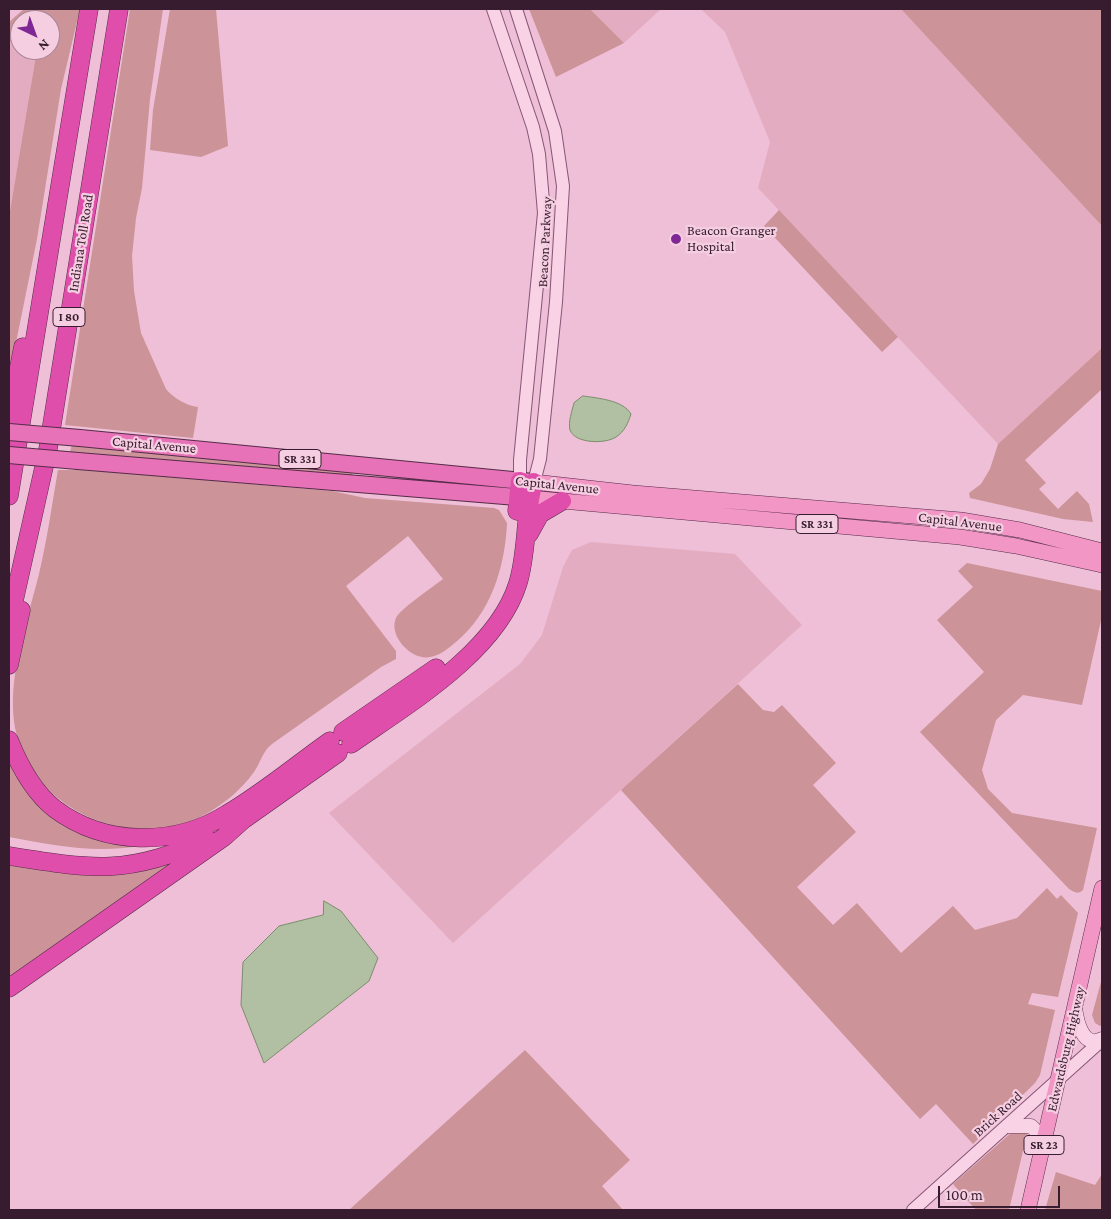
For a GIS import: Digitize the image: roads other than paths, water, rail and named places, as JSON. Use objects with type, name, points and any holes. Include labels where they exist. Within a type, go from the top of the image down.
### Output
[{"type":"highway","name":"Indiana Toll Road","points":[[9,496],[89,9]]},
{"type":"highway","name":"Indiana Toll Road","points":[[9,623],[48,449],[119,9]]},
{"type":"highway","points":[[9,418],[42,252],[57,211]]},
{"type":"highway","name":"Capital Avenue","points":[[9,432],[80,438],[526,490]]},
{"type":"highway","name":"Capital Avenue","points":[[9,455],[526,490]]},
{"type":"highway","points":[[523,554],[526,490]]},
{"type":"highway","points":[[9,856],[70,866],[103,868],[130,866],[181,851],[235,817],[340,742],[456,654],[484,626],[500,601],[508,578],[526,490]]},
{"type":"highway","points":[[340,742],[462,663],[488,638],[503,617],[514,593],[523,554],[533,524],[540,514],[562,501]]},
{"type":"highway","points":[[9,665],[33,557],[35,510]]},
{"type":"highway","points":[[9,740],[18,762],[33,786],[54,808],[78,823],[103,834],[130,839],[163,837],[235,817]]},
{"type":"highway","points":[[9,847],[104,859],[149,853],[189,839],[235,817]]},
{"type":"highway","points":[[9,988],[224,837],[235,817]]},
{"type":"main road","name":"Capital Avenue","points":[[526,490],[562,501],[960,537],[1016,546],[1102,565]]},
{"type":"main road","name":"Capital Avenue","points":[[526,490],[633,493],[962,520],[1020,530],[1102,551]]},
{"type":"main road","name":"Edwardsburg Highway","points":[[1028,1210],[1102,888]]},
{"type":"main road","points":[[1075,1008],[1078,1024],[1084,1036],[1090,1042],[1102,1039]]},
{"type":"main road","points":[[1008,1126],[1031,1126],[1039,1134],[1044,1144]]},
{"type":"street","name":"Beacon Parkway","points":[[494,9],[533,127],[539,154],[544,213],[526,490]]},
{"type":"street","name":"Beacon Parkway","points":[[516,9],[555,131],[563,186],[556,302],[540,459],[526,490]]},
{"type":"street","name":"Brick Road","points":[[913,1210],[1059,1080],[1102,1039]]},
{"type":"place","name":"Beacon Granger Hospital","points":[[676,239]]}]
